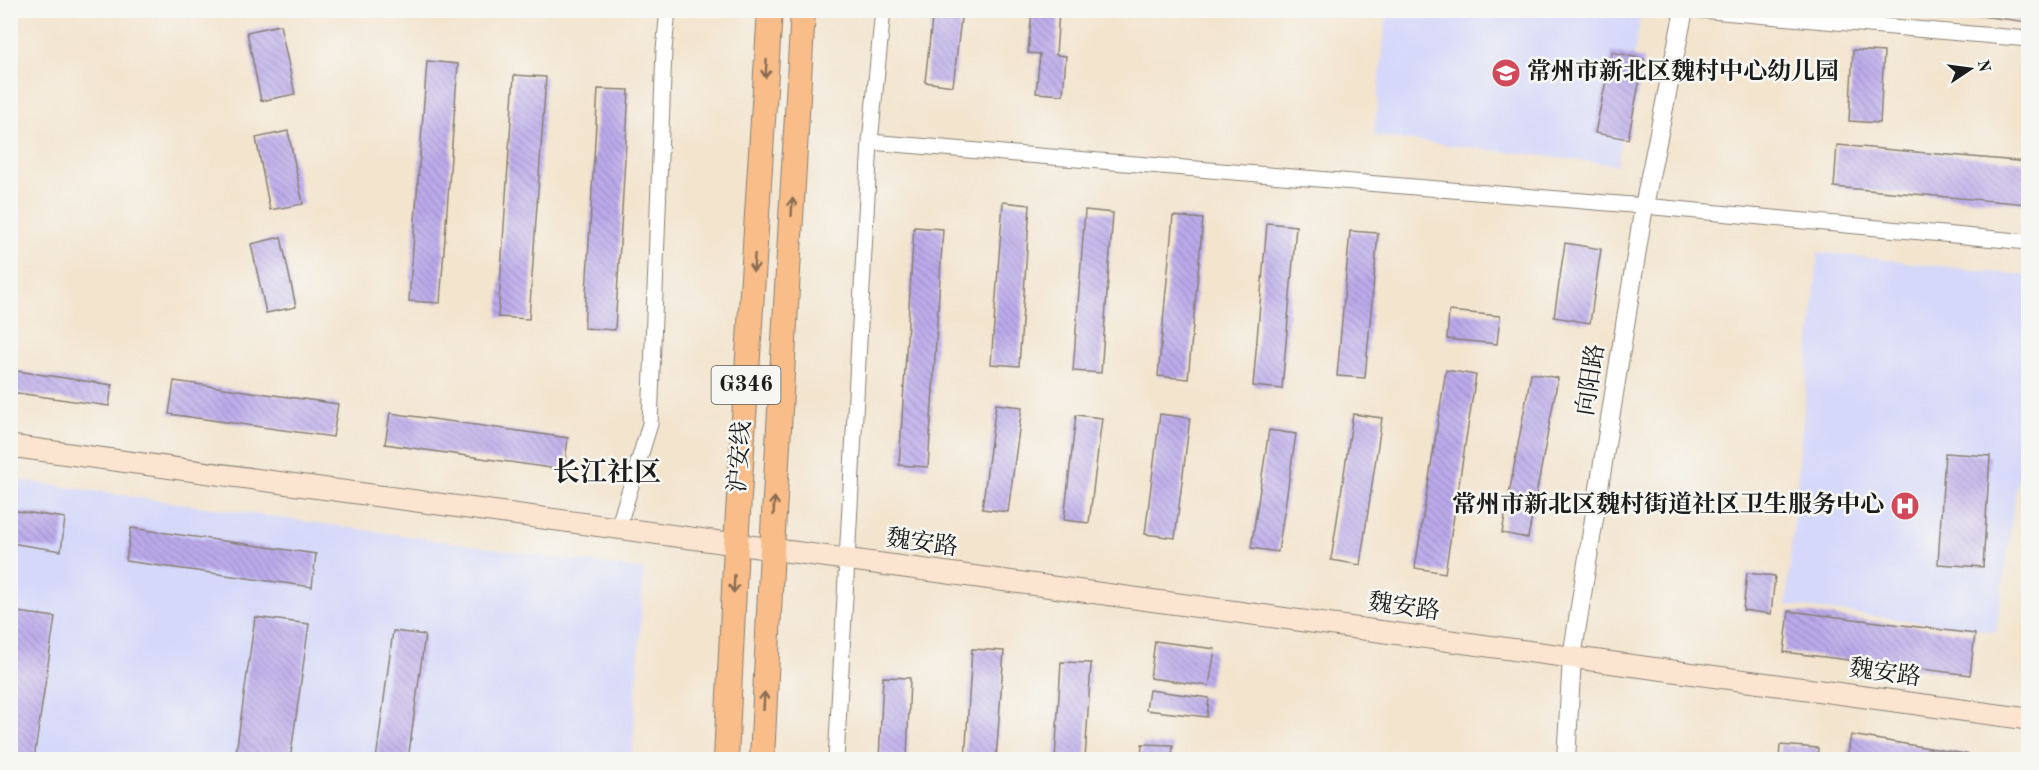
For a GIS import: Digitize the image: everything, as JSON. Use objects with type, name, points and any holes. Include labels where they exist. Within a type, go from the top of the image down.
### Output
[{"type":"highway","name":"沪安线","points":[[726,759],[736,544],[770,10]]},
{"type":"highway","name":"沪安线","points":[[762,759],[803,10]]},
{"type":"main road","name":"魏安路","points":[[10,446],[2028,719]]},
{"type":"street","points":[[618,528],[650,424],[664,50],[668,10]]},
{"type":"street","points":[[836,759],[870,142],[883,10]]},
{"type":"street","name":"向阳路","points":[[1566,759],[1572,657],[1644,206],[1684,10]]},
{"type":"street","points":[[1700,10],[2028,39]]},
{"type":"street","points":[[870,142],[1644,206],[2028,242]]},
{"type":"shaded area","name":"常州市新北区魏村中心幼儿园","points":[[1387,11],[1641,11],[1617,165],[1374,136]]},
{"type":"shaded area","name":"常州市新北区魏村街道社区卫生服务中心","points":[[1818,252],[2028,276],[2028,407],[1996,632],[1786,605]]},
{"type":"shaded area","points":[[11,479],[644,570],[632,759],[11,760]]},
{"type":"building","points":[[933,10],[962,10],[953,86],[925,82]]},
{"type":"building","points":[[1032,10],[1059,10],[1056,55],[1066,56],[1063,95],[1036,93],[1040,54],[1028,53]]},
{"type":"building","points":[[1912,10],[1951,10],[1951,16],[1912,12]]},
{"type":"building","points":[[1966,10],[2028,10],[2028,22],[1965,14]]},
{"type":"building","points":[[280,25],[295,94],[261,101],[247,32]]},
{"type":"building","points":[[1853,50],[1884,52],[1880,123],[1849,121]]},
{"type":"building","points":[[1612,52],[1644,59],[1628,139],[1595,133]]},
{"type":"building","points":[[427,61],[458,64],[440,303],[409,301]]},
{"type":"building","points":[[514,75],[546,77],[529,319],[498,317]]},
{"type":"building","points":[[598,89],[629,90],[615,330],[584,328]]},
{"type":"building","points":[[288,131],[303,204],[270,210],[256,138]]},
{"type":"building","points":[[1837,145],[2028,162],[2028,204],[1834,187]]},
{"type":"building","points":[[1003,202],[1030,205],[1019,366],[991,364]]},
{"type":"building","points":[[1085,210],[1113,213],[1101,373],[1073,371]]},
{"type":"building","points":[[1173,216],[1203,219],[1188,379],[1158,376]]},
{"type":"building","points":[[1267,223],[1296,226],[1282,389],[1253,386]]},
{"type":"building","points":[[914,227],[943,229],[928,467],[899,465]]},
{"type":"building","points":[[1350,231],[1378,233],[1365,378],[1337,376]]},
{"type":"building","points":[[281,237],[296,307],[266,313],[251,244]]},
{"type":"building","points":[[1565,243],[1601,249],[1590,323],[1554,317]]},
{"type":"building","points":[[1449,311],[1500,316],[1497,344],[1447,339]]},
{"type":"building","points":[[10,370],[112,385],[109,406],[10,392]]},
{"type":"building","points":[[1446,370],[1476,375],[1445,573],[1415,568]]},
{"type":"building","points":[[1531,373],[1558,378],[1528,538],[1502,533]]},
{"type":"building","points":[[174,381],[338,404],[333,437],[169,414]]},
{"type":"building","points":[[996,404],[1022,407],[1008,512],[982,509]]},
{"type":"building","points":[[390,413],[568,438],[564,470],[385,444]]},
{"type":"building","points":[[1160,414],[1190,418],[1175,538],[1145,534]]},
{"type":"building","points":[[1353,414],[1382,418],[1360,565],[1331,560]]},
{"type":"building","points":[[1076,415],[1102,418],[1089,523],[1064,520]]},
{"type":"building","points":[[1269,430],[1296,434],[1278,552],[1251,548]]},
{"type":"building","points":[[1945,453],[1990,456],[1983,567],[1938,564]]},
{"type":"building","points":[[10,510],[65,518],[61,551],[10,543]]},
{"type":"building","points":[[131,528],[316,554],[312,587],[126,561]]},
{"type":"building","points":[[1747,573],[1775,576],[1771,614],[1743,610]]},
{"type":"building","points":[[10,611],[55,617],[34,759],[22,757],[21,760],[10,760]]},
{"type":"building","points":[[1789,611],[1975,634],[1970,675],[1784,652]]},
{"type":"building","points":[[255,617],[309,624],[290,760],[235,760]]},
{"type":"building","points":[[393,631],[425,635],[408,760],[376,760]]},
{"type":"building","points":[[1155,641],[1215,649],[1209,686],[1150,678]]},
{"type":"building","points":[[972,649],[1004,651],[996,760],[965,760]]},
{"type":"building","points":[[1061,662],[1091,663],[1085,760],[1055,760]]},
{"type":"building","points":[[883,677],[910,678],[907,760],[879,760]]},
{"type":"building","points":[[1149,690],[1209,698],[1207,717],[1146,710]]},
{"type":"building","points":[[1851,735],[1989,758],[1989,760],[1847,760]]},
{"type":"building","points":[[1142,744],[1173,745],[1172,760],[1141,760]]},
{"type":"building","points":[[1780,745],[1818,748],[1817,760],[1779,760]]},
{"type":"place","name":"常州市新北区魏村中心幼儿园","points":[[1506,73]]},
{"type":"place","name":"常州市新北区魏村街道社区卫生服务中心","points":[[1905,506]]},
{"type":"district","name":"长江社区","points":[[607,473]]}]
